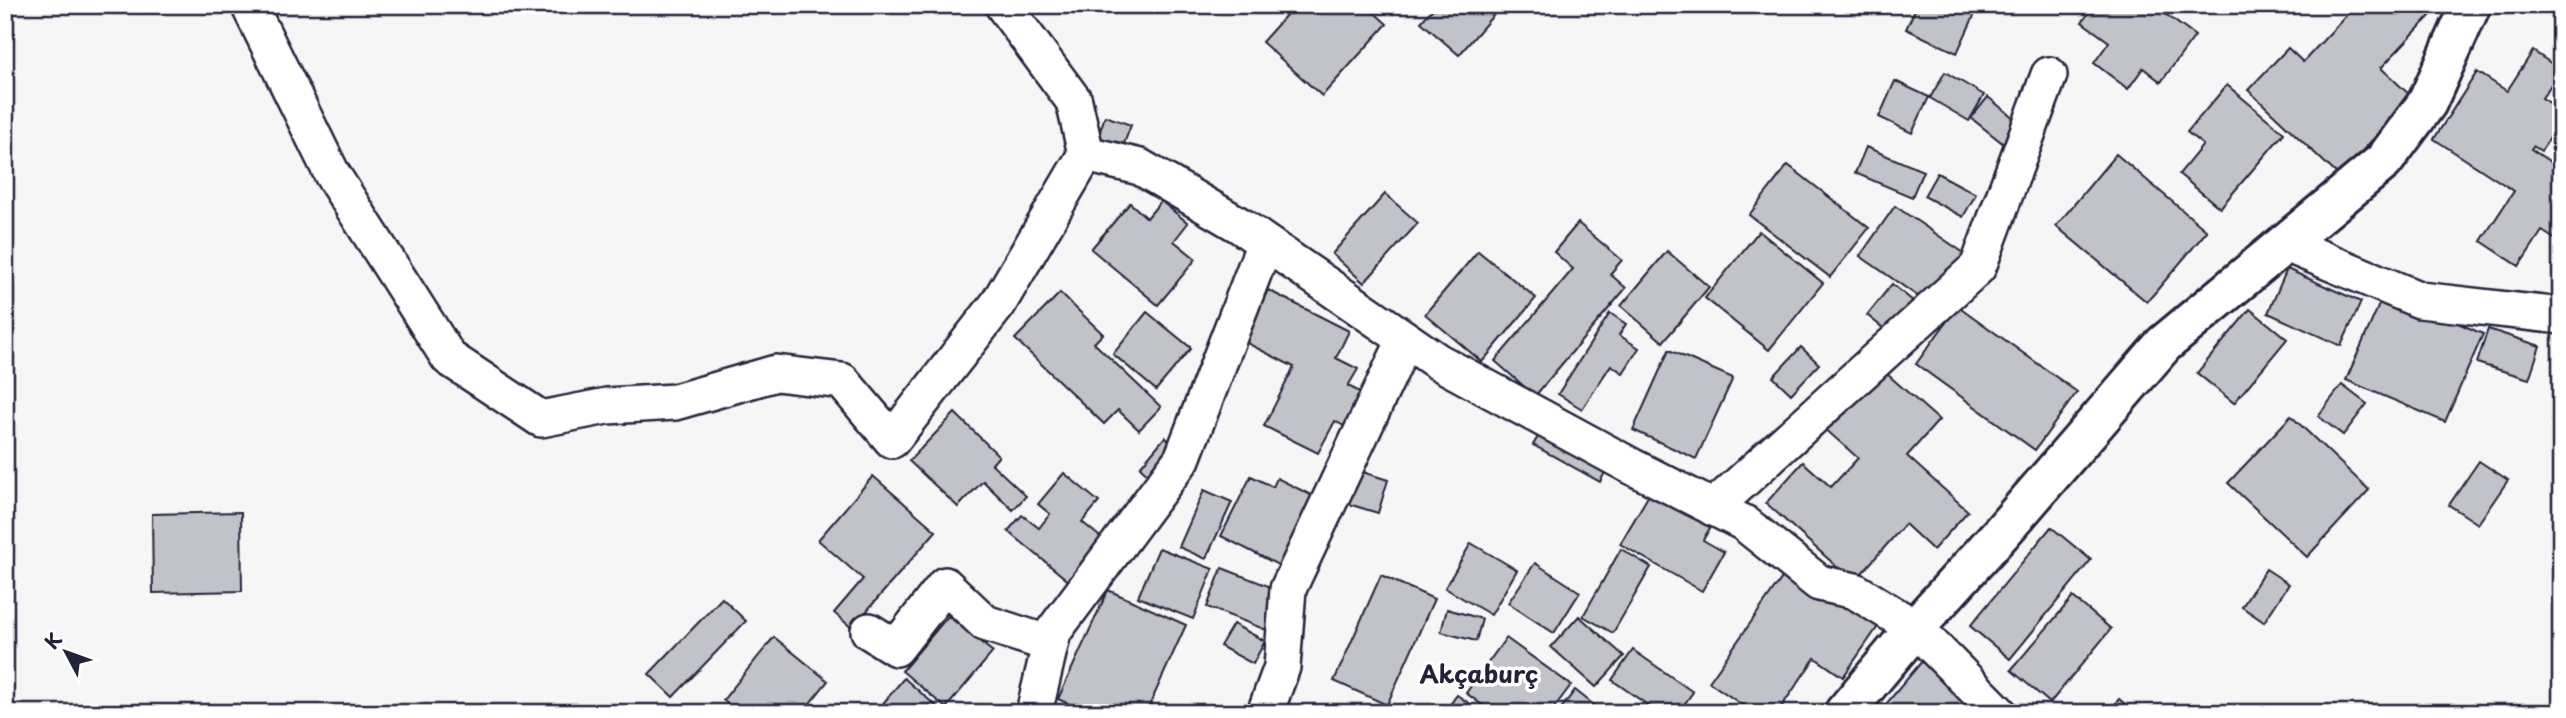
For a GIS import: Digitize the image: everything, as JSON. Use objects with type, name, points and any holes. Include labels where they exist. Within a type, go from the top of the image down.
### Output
[{"type":"street","points":[[249,5],[332,174],[449,358],[541,419],[607,406],[675,402],[776,373],[842,381],[892,440],[998,304],[1086,154],[1074,101],[1003,5]]},
{"type":"street","points":[[1844,713],[1914,628],[2001,533],[2164,344],[2384,161],[2427,103],[2471,5]]},
{"type":"street","points":[[1713,508],[1978,267],[2049,75]]},
{"type":"street","points":[[1086,154],[1140,167],[1241,226],[1437,362],[1744,523],[1819,583],[1856,591],[1914,628],[1999,713]]},
{"type":"street","points":[[1034,713],[1053,632],[1182,459],[1265,243]]},
{"type":"street","points":[[2284,243],[2420,300],[2561,316]]},
{"type":"street","points":[[1265,713],[1282,667],[1288,589],[1405,340]]},
{"type":"street","points":[[869,631],[896,648],[945,585],[985,623],[1050,645]]},
{"type":"building","points":[[1295,5],[1366,5],[1387,24],[1322,96],[1262,42]]},
{"type":"building","points":[[1436,5],[1502,5],[1459,55],[1421,22]]},
{"type":"building","points":[[1917,5],[1979,5],[1957,53],[1906,29]]},
{"type":"building","points":[[2095,5],[2153,5],[2195,36],[2161,82],[2143,68],[2128,89],[2094,63],[2109,42],[2082,22]]},
{"type":"building","points":[[2356,5],[2418,5],[2430,16],[2381,68],[2412,97],[2339,176],[2248,90],[2288,48],[2303,62]]},
{"type":"building","points":[[2533,51],[2561,70],[2542,98],[2561,110],[2561,122],[2541,151],[2533,146],[2531,149],[2561,169],[2561,243],[2542,231],[2519,266],[2481,241],[2514,191],[2434,139],[2477,72],[2507,91]]},
{"type":"building","points":[[1945,72],[1984,95],[1969,121],[1930,98]]},
{"type":"building","points":[[1895,81],[1929,97],[1912,133],[1879,117]]},
{"type":"building","points":[[2227,85],[2284,133],[2220,208],[2179,174],[2203,145],[2187,132]]},
{"type":"building","points":[[1988,97],[2021,124],[2005,145],[1971,118]]},
{"type":"building","points":[[1105,116],[1131,125],[1122,149],[1097,140]]},
{"type":"building","points":[[1866,147],[1923,171],[1912,197],[1855,173]]},
{"type":"building","points":[[2116,154],[2207,231],[2147,302],[2056,226]]},
{"type":"building","points":[[1788,165],[1869,228],[1830,277],[1749,215]]},
{"type":"building","points":[[1937,173],[1976,194],[1963,217],[1924,196]]},
{"type":"building","points":[[1385,194],[1418,223],[1364,283],[1332,254]]},
{"type":"building","points":[[1161,201],[1188,223],[1174,241],[1196,259],[1158,305],[1091,249],[1130,203],[1147,218]]},
{"type":"building","points":[[1895,206],[1964,253],[1929,304],[1860,256]]},
{"type":"building","points":[[1578,223],[1622,260],[1610,274],[1626,288],[1535,396],[1495,361],[1573,269],[1554,252]]},
{"type":"building","points":[[1759,231],[1823,283],[1769,350],[1705,298]]},
{"type":"building","points":[[1478,251],[1536,298],[1482,362],[1425,314]]},
{"type":"building","points":[[1667,251],[1709,287],[1663,342],[1621,306]]},
{"type":"building","points":[[2287,269],[2361,302],[2341,346],[2268,313]]},
{"type":"building","points":[[1892,284],[1914,302],[1889,333],[1867,315]]},
{"type":"building","points":[[1268,290],[1349,331],[1336,358],[1358,369],[1348,386],[1370,397],[1353,431],[1335,421],[1318,453],[1264,426],[1294,367],[1243,341]]},
{"type":"building","points":[[2385,291],[2483,334],[2445,422],[2346,380]]},
{"type":"building","points":[[1060,293],[1103,334],[1094,343],[1161,407],[1139,430],[1118,410],[1104,424],[1015,339]]},
{"type":"building","points":[[1958,306],[2077,392],[2035,450],[1916,364]]},
{"type":"building","points":[[2250,309],[2287,339],[2234,403],[2197,373]]},
{"type":"building","points":[[1147,312],[1191,348],[1156,390],[1113,354]]},
{"type":"building","points":[[1610,313],[1626,324],[1619,335],[1639,348],[1623,373],[1611,365],[1582,409],[1558,394]]},
{"type":"building","points":[[2488,329],[2540,346],[2529,379],[2477,363]]},
{"type":"building","points":[[1801,347],[1819,364],[1791,394],[1773,377]]},
{"type":"building","points":[[1669,350],[1733,378],[1696,459],[1633,430]]},
{"type":"building","points":[[1878,366],[1939,420],[1907,456],[1968,511],[1933,550],[1905,524],[1854,582],[1766,503],[1803,462],[1831,487],[1858,458],[1824,428]]},
{"type":"building","points":[[2342,385],[2367,404],[2343,435],[2318,416]]},
{"type":"building","points":[[955,413],[999,456],[992,464],[1026,496],[1013,510],[983,481],[958,507],[909,461]]},
{"type":"building","points":[[2291,416],[2369,490],[2307,557],[2228,483]]},
{"type":"building","points":[[1544,427],[1610,463],[1600,482],[1533,445]]},
{"type":"building","points":[[1165,437],[1180,451],[1155,481],[1140,467]]},
{"type":"building","points":[[2479,461],[2508,480],[2478,524],[2449,505]]},
{"type":"building","points":[[1353,469],[1388,480],[1378,513],[1342,502]]},
{"type":"building","points":[[1064,473],[1099,502],[1082,522],[1111,546],[1077,588],[1008,531],[1022,515],[1039,528],[1050,514],[1038,504]]},
{"type":"building","points":[[873,476],[936,531],[852,628],[834,613],[863,579],[818,540]]},
{"type":"building","points":[[1251,476],[1273,487],[1277,478],[1325,502],[1290,571],[1221,536]]},
{"type":"building","points":[[1657,481],[1717,516],[1703,540],[1724,552],[1702,591],[1620,544]]},
{"type":"building","points":[[1204,490],[1232,502],[1206,559],[1179,547]]},
{"type":"building","points":[[241,512],[242,591],[153,593],[152,514]]},
{"type":"building","points":[[2051,527],[2091,560],[2010,659],[1970,626]]},
{"type":"building","points":[[1471,543],[1517,570],[1491,615],[1445,588]]},
{"type":"building","points":[[1159,548],[1213,569],[1193,619],[1138,597]]},
{"type":"building","points":[[1621,549],[1651,567],[1613,633],[1583,616]]},
{"type":"building","points":[[1535,563],[1580,592],[1554,633],[1508,603]]},
{"type":"building","points":[[1791,565],[1879,625],[1843,677],[1815,658],[1777,713],[1754,713],[1709,682]]},
{"type":"building","points":[[1222,568],[1284,592],[1269,631],[1207,607]]},
{"type":"building","points":[[2266,569],[2289,584],[2264,622],[2242,607]]},
{"type":"building","points":[[1381,575],[1434,599],[1387,705],[1334,681]]},
{"type":"building","points":[[1108,590],[1186,625],[1146,713],[1088,713],[1058,699]]},
{"type":"building","points":[[2073,597],[2111,629],[2050,703],[2011,670]]},
{"type":"building","points":[[722,598],[746,621],[673,697],[649,674]]},
{"type":"building","points":[[1447,609],[1482,619],[1476,641],[1441,632]]},
{"type":"building","points":[[948,616],[993,652],[946,708],[902,671]]},
{"type":"building","points":[[1579,616],[1624,656],[1596,687],[1551,647]]},
{"type":"building","points":[[1233,624],[1265,641],[1253,664],[1220,646]]},
{"type":"building","points":[[774,637],[828,681],[802,713],[739,713],[723,700]]},
{"type":"building","points":[[1506,638],[1571,685],[1550,713],[1493,713],[1466,693]]},
{"type":"building","points":[[1633,650],[1693,692],[1678,713],[1659,713],[1612,680]]},
{"type":"building","points":[[1928,654],[1980,698],[1967,713],[1885,713],[1881,710]]},
{"type":"building","points":[[904,678],[944,713],[875,713]]},
{"type":"building","points":[[1575,690],[1604,713],[1558,713]]},
{"type":"building","points":[[1457,695],[1480,711],[1444,713]]},
{"type":"building","points":[[2119,699],[2136,713],[2108,713]]},
{"type":"district","name":"Akçaburç","points":[[1479,675]]}]
